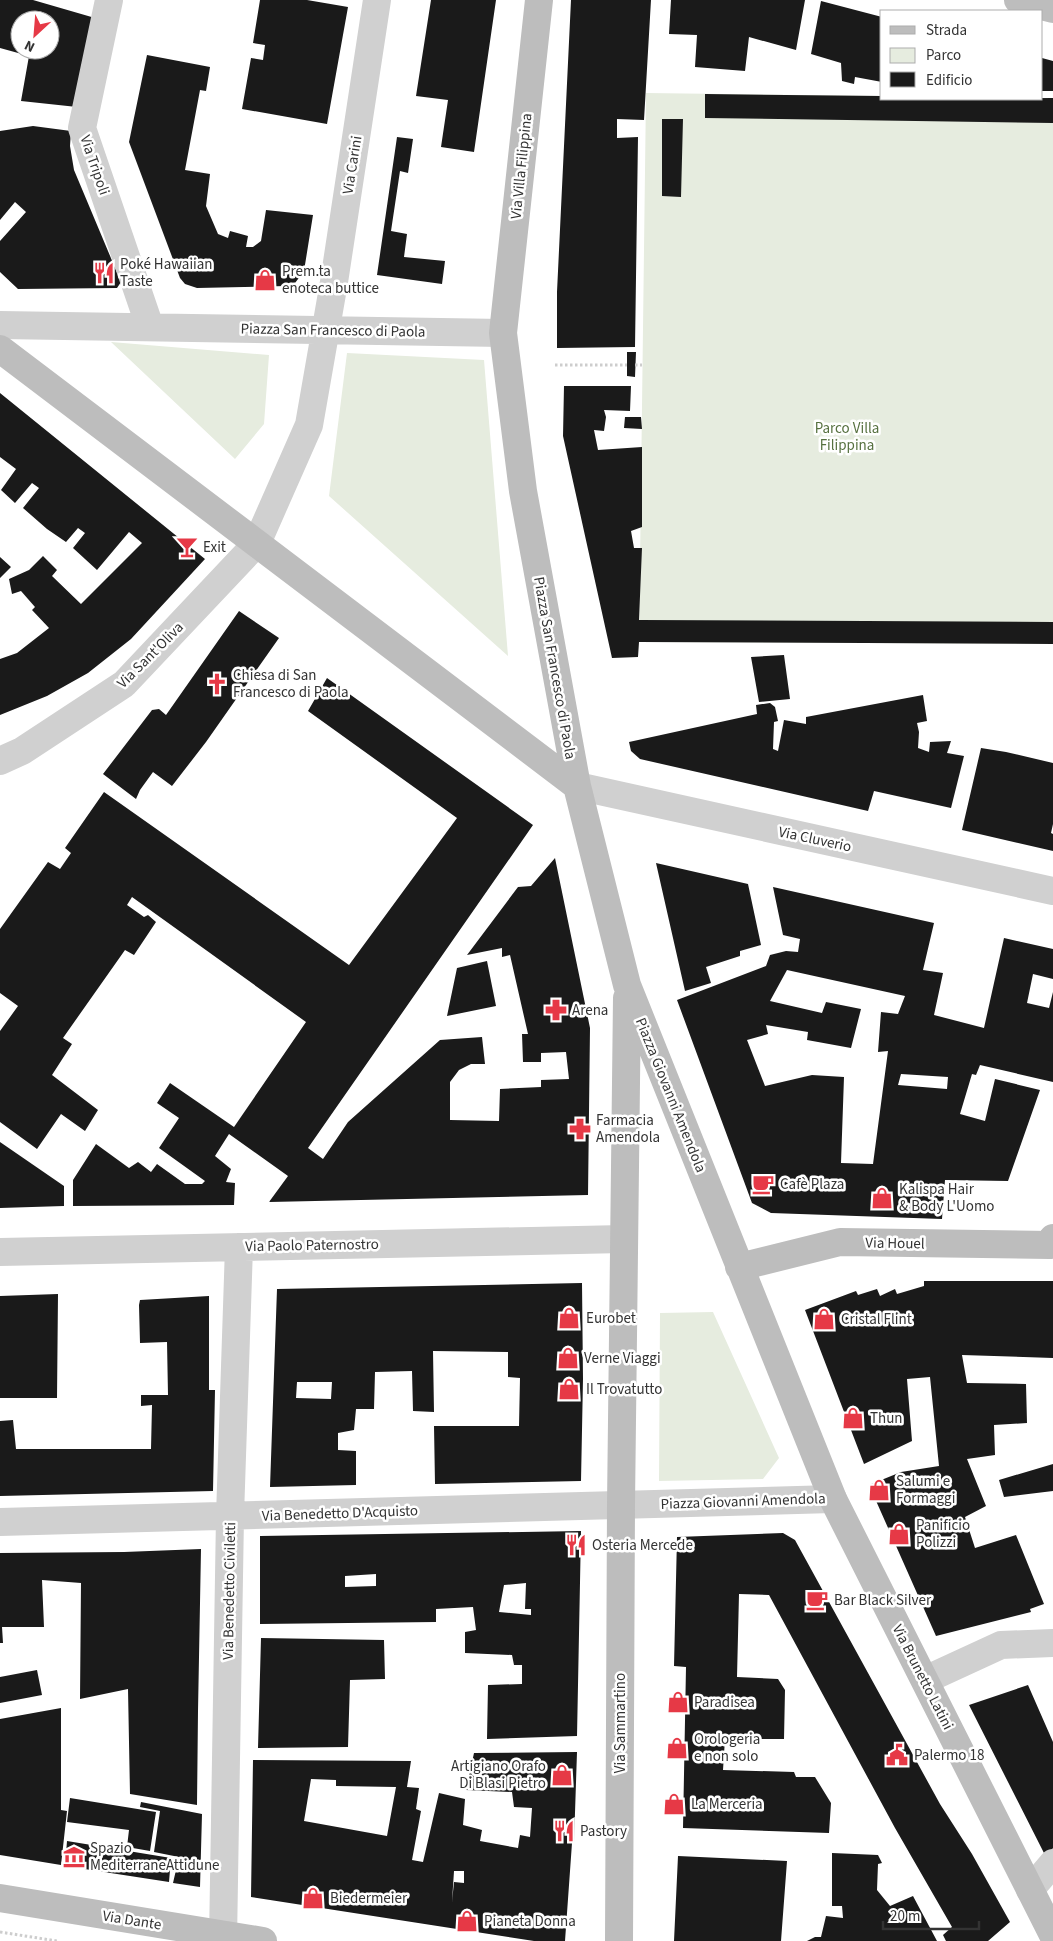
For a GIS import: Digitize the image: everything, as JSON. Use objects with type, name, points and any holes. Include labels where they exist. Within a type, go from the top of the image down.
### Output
[{"type":"street","name":"Via Tripoli","points":[[109,0],[82,128],[150,327]]},
{"type":"street","name":"Via Carini","points":[[257,543],[309,425],[378,0]]},
{"type":"street","name":"Via Villa Filippina","points":[[503,333],[539,0]]},
{"type":"street","points":[[1018,0],[1053,9]]},
{"type":"street","name":"Piazza San Francesco di Paola","points":[[0,324],[503,333],[523,490],[576,786]]},
{"type":"street","name":"Piazza San Francesco di Paola","points":[[0,349],[576,786]]},
{"type":"street","name":"Via Sant'Oliva","points":[[0,761],[22,751],[124,684],[257,543]]},
{"type":"street","name":"Via Cluverio","points":[[576,786],[1053,891]]},
{"type":"street","name":"Piazza Giovanni Amendola","points":[[576,786],[627,985],[833,1499],[621,1505],[627,985]]},
{"type":"street","name":"Via Paolo Paternostro","points":[[0,1252],[624,1239]]},
{"type":"street","name":"Via Houel","points":[[739,1267],[840,1242],[1052,1243]]},
{"type":"street","name":"Via Benedetto Civiletti","points":[[223,1938],[230,1516],[239,1247]]},
{"type":"street","name":"Via Brunetto Latini","points":[[833,1499],[1053,1935]]},
{"type":"street","name":"Via Benedetto D'Acquisto","points":[[0,1522],[621,1505]]},
{"type":"street","name":"Via Sammartino","points":[[619,1941],[621,1505]]},
{"type":"street","points":[[925,1680],[1001,1645],[1053,1643]]},
{"type":"street","points":[[1030,1890],[1053,1863]]},
{"type":"street","name":"Via Dante","points":[[0,1898],[223,1938],[264,1941]]},
{"type":"path","points":[[555,365],[627,365]]},
{"type":"path","points":[[635,365],[642,365]]},
{"type":"path","points":[[0,1932],[56,1941]]},
{"type":"green space","name":"Parco Villa Filippina","points":[[646,93],[880,96],[880,100],[1043,100],[1043,98],[1053,98],[1053,644],[639,642]]},
{"type":"green space","points":[[111,342],[269,355],[264,424],[235,459]]},
{"type":"green space","points":[[347,353],[484,360],[508,656],[329,496]]},
{"type":"green space","points":[[713,1312],[779,1458],[763,1479],[659,1481],[660,1313]]},
{"type":"building","points":[[0,0],[33,0],[95,18],[77,107],[21,101],[28,60],[60,60],[60,10],[10,10],[10,51],[0,48]]},
{"type":"building","points":[[260,0],[307,0],[348,7],[327,124],[242,109],[251,58],[263,60],[265,45],[253,43]]},
{"type":"building","points":[[431,0],[496,0],[474,152],[441,147],[448,100],[416,96]]},
{"type":"building","points":[[571,0],[651,0],[644,120],[617,119],[617,138],[638,137],[635,347],[557,348],[557,292]]},
{"type":"building","points":[[671,0],[805,0],[796,50],[749,37],[745,71],[695,67],[697,35],[669,34]]},
{"type":"building","points":[[821,1],[880,16],[880,82],[855,77],[854,84],[842,81],[841,63],[811,54]]},
{"type":"building","points":[[147,55],[210,67],[206,91],[200,90],[185,170],[210,174],[206,206],[218,234],[228,238],[230,231],[248,236],[246,247],[253,247],[261,241],[266,210],[313,215],[304,271],[295,283],[287,286],[197,288],[185,284],[180,278],[129,142]]},
{"type":"building","points":[[1043,58],[1053,61],[1053,91],[1043,91]]},
{"type":"building","points":[[705,94],[880,96],[880,100],[1043,100],[1043,98],[1053,98],[1053,123],[705,118]]},
{"type":"building","points":[[662,119],[683,119],[681,197],[662,196]]},
{"type":"building","points":[[33,126],[71,131],[70,146],[74,170],[121,282],[117,288],[18,289],[0,272],[0,241],[26,212],[15,202],[0,220],[0,131]]},
{"type":"building","points":[[397,137],[413,139],[408,173],[400,171],[391,231],[407,234],[404,257],[445,261],[442,284],[377,275]]},
{"type":"building","points":[[627,352],[636,352],[635,377],[627,376]]},
{"type":"building","points":[[564,386],[631,386],[630,411],[604,410],[606,417],[604,431],[594,430],[598,450],[642,447],[642,527],[631,531],[634,548],[642,548],[639,620],[1053,622],[1053,644],[639,642],[638,657],[612,658],[563,436]]},
{"type":"building","points":[[0,393],[205,559],[131,639],[88,673],[47,696],[0,715],[0,659],[17,653],[49,628],[32,610],[35,607],[21,591],[12,594],[9,579],[29,570],[43,556],[57,570],[52,576],[81,604],[142,543],[129,532],[97,570],[73,548],[85,533],[78,528],[66,542],[47,529],[23,508],[39,488],[32,483],[15,503],[1,490],[16,469],[0,457]]},
{"type":"building","points":[[625,417],[641,417],[642,429],[624,428]]},
{"type":"building","points":[[0,557],[11,567],[0,578]]},
{"type":"building","points":[[239,611],[279,638],[206,742],[172,786],[153,772],[136,799],[103,774],[152,710],[159,709],[166,715]]},
{"type":"building","points":[[784,655],[790,699],[759,702],[751,657]]},
{"type":"building","points":[[327,678],[533,825],[308,1148],[323,1159],[348,1122],[440,1040],[482,1037],[485,1064],[471,1064],[459,1070],[450,1082],[450,1120],[499,1121],[500,1089],[541,1087],[541,1080],[569,1079],[566,1052],[541,1053],[541,1062],[523,1062],[522,1034],[528,1034],[510,955],[502,957],[502,948],[467,955],[518,887],[531,886],[555,858],[590,1028],[588,1195],[269,1202],[288,1176],[229,1134],[215,1156],[231,1169],[226,1182],[235,1183],[234,1205],[73,1206],[73,1180],[96,1144],[129,1168],[138,1162],[151,1172],[157,1164],[185,1184],[202,1184],[205,1181],[159,1148],[179,1118],[157,1103],[170,1083],[234,1127],[306,1022],[132,897],[127,905],[144,917],[148,915],[156,922],[134,955],[125,950],[63,1038],[72,1044],[52,1075],[98,1110],[85,1131],[61,1114],[37,1149],[0,1122],[0,1031],[18,1006],[0,993],[0,929],[48,862],[60,869],[71,853],[65,848],[104,792],[349,965],[457,818],[308,711]]},
{"type":"building","points":[[923,695],[927,721],[917,723],[919,732],[918,748],[929,752],[930,742],[951,741],[947,753],[964,756],[951,808],[874,791],[868,811],[640,759],[631,751],[629,742],[757,714],[756,705],[770,703],[775,707],[778,721],[774,722],[773,749],[778,751],[784,720],[806,724],[806,717]]},
{"type":"building","points":[[981,748],[1053,763],[1053,824],[1051,833],[1053,834],[1053,851],[962,830]]},
{"type":"building","points":[[656,863],[748,884],[761,945],[740,951],[740,956],[706,967],[711,983],[685,991]]},
{"type":"building","points":[[773,887],[934,923],[923,970],[943,973],[934,1015],[984,1028],[1004,938],[1053,949],[1053,979],[1033,974],[1027,1003],[1049,1008],[1053,992],[1053,1082],[980,1065],[976,1075],[972,1074],[960,1114],[985,1121],[995,1079],[1040,1090],[1008,1181],[945,1180],[942,1219],[771,1213],[752,1203],[677,1000],[766,966],[770,955],[786,951],[798,952],[800,939],[783,935]],"holes":[[[787,970],[905,996],[898,1014],[881,1012],[878,1052],[888,1051],[873,1164],[841,1163],[844,1077],[812,1075],[765,1086],[747,1040],[768,1034],[766,1025],[808,1032],[807,1040],[851,1048],[861,1009],[826,1002],[822,1013],[770,1001]],[[901,1074],[948,1077],[947,1089],[898,1085]]]},
{"type":"building","points":[[487,961],[496,1006],[447,1016],[457,968]]},
{"type":"building","points":[[0,1142],[64,1186],[64,1206],[0,1208]]},
{"type":"building","points":[[924,1281],[1053,1281],[1053,1358],[962,1355],[967,1383],[1026,1384],[1027,1423],[994,1425],[995,1455],[967,1459],[986,1506],[965,1517],[975,1548],[1016,1535],[1044,1604],[1030,1609],[1031,1612],[936,1636],[869,1485],[901,1472],[939,1466],[930,1377],[907,1379],[912,1441],[864,1464],[805,1310],[856,1291],[858,1295],[877,1289],[880,1296],[895,1289],[897,1294],[924,1286]]},
{"type":"building","points":[[582,1283],[581,1481],[435,1484],[434,1426],[519,1426],[520,1378],[508,1377],[508,1352],[433,1351],[434,1412],[413,1411],[412,1371],[375,1372],[374,1409],[356,1409],[354,1430],[338,1433],[338,1450],[356,1451],[356,1485],[270,1487],[277,1289]],"holes":[[[297,1382],[332,1382],[331,1399],[296,1398]]]},
{"type":"building","points":[[58,1294],[57,1398],[0,1398],[0,1296]]},
{"type":"building","points":[[209,1296],[209,1390],[215,1390],[213,1491],[0,1496],[0,1421],[13,1420],[16,1449],[151,1449],[152,1405],[141,1406],[141,1395],[168,1395],[167,1342],[140,1343],[140,1300]]},
{"type":"building","points":[[1053,1464],[1053,1491],[1004,1497],[999,1480]]},
{"type":"building","points":[[581,1531],[577,1736],[487,1739],[488,1685],[522,1684],[522,1665],[514,1665],[512,1655],[465,1653],[465,1632],[476,1630],[473,1607],[436,1609],[436,1622],[260,1624],[260,1536]],"holes":[[[376,1574],[376,1586],[345,1587],[345,1576]],[[526,1583],[525,1609],[531,1609],[531,1615],[499,1612],[504,1585]]]},
{"type":"building","points":[[783,1533],[795,1540],[940,1804],[972,1854],[1010,1922],[988,1941],[946,1941],[943,1935],[952,1927],[895,1828],[769,1595],[739,1594],[737,1677],[778,1679],[785,1690],[784,1739],[725,1739],[723,1770],[794,1772],[796,1777],[815,1777],[831,1803],[829,1833],[683,1828],[686,1667],[674,1666],[677,1537]]},
{"type":"building","points":[[201,1549],[197,1805],[130,1794],[128,1689],[80,1699],[81,1583],[42,1580],[44,1627],[2,1627],[3,1643],[0,1643],[0,1553]]},
{"type":"building","points":[[261,1638],[384,1640],[385,1679],[350,1680],[348,1747],[258,1748]]},
{"type":"building","points":[[37,1670],[42,1695],[0,1703],[0,1677]]},
{"type":"building","points":[[1028,1685],[1053,1742],[1053,1848],[1046,1857],[969,1705]]},
{"type":"building","points":[[61,1708],[61,1810],[67,1811],[61,1865],[0,1855],[0,1719]]},
{"type":"building","points":[[577,1752],[574,1843],[572,1843],[565,1941],[534,1941],[251,1897],[253,1760],[411,1761],[407,1787],[419,1788],[416,1809],[421,1811],[412,1860],[423,1862],[439,1793],[465,1799],[463,1825],[482,1830],[480,1841],[518,1848],[520,1835],[530,1837],[532,1808],[514,1807],[512,1792],[466,1790],[474,1753]],"holes":[[[311,1779],[336,1780],[336,1786],[396,1787],[387,1836],[304,1821]],[[454,1871],[464,1871],[464,1883],[454,1882],[452,1902]]]},
{"type":"building","points":[[70,1798],[156,1812],[150,1851],[127,1847],[129,1830],[67,1822]]},
{"type":"building","points":[[141,1802],[202,1814],[200,1887],[173,1883],[179,1857],[154,1852],[160,1811],[140,1807]]},
{"type":"building","points":[[67,1841],[171,1858],[169,1882],[65,1866]]},
{"type":"building","points":[[832,1853],[878,1855],[882,1863],[878,1864],[877,1890],[890,1906],[913,1896],[937,1941],[807,1941],[815,1937],[821,1937],[826,1916],[843,1918],[842,1906],[832,1906]]},
{"type":"building","points":[[678,1856],[787,1861],[781,1941],[674,1941]]},
{"type":"place","name":"Poké Hawaiian Taste","points":[[104,273]]},
{"type":"place","name":"Prem.ta enoteca buttice","points":[[265,280]]},
{"type":"place","name":"Exit","points":[[187,547]]},
{"type":"place","name":"Chiesa di San Francesco di Paola","points":[[217,684]]},
{"type":"place","name":"Arena","points":[[556,1010]]},
{"type":"place","name":"Farmacia Amendola","points":[[580,1129]]},
{"type":"place","name":"Cafè Plaza","points":[[763,1184]]},
{"type":"place","name":"Kalispa Hair & Body L'Uomo","points":[[882,1198]]},
{"type":"place","name":"Eurobet","points":[[569,1318]]},
{"type":"place","name":"Cristal Flint","points":[[824,1319]]},
{"type":"place","name":"Verne Viaggi","points":[[568,1358]]},
{"type":"place","name":"Il Trovatutto","points":[[569,1389]]},
{"type":"place","name":"Thun","points":[[853,1418]]},
{"type":"place","name":"Salumi e Formaggi","points":[[879,1490]]},
{"type":"place","name":"Panificio Polizzi","points":[[899,1534]]},
{"type":"place","name":"Osteria Mercede","points":[[576,1545]]},
{"type":"place","name":"Bar Black Silver","points":[[817,1600]]},
{"type":"place","name":"Paradisea","points":[[678,1702]]},
{"type":"place","name":"Orologeria e non solo","points":[[677,1748]]},
{"type":"place","name":"Palermo 18","points":[[897,1755]]},
{"type":"place","name":"Artigiano Orafo Di Blasi Pietro","points":[[562,1775]]},
{"type":"place","name":"La Merceria","points":[[674,1804]]},
{"type":"place","name":"Pastory","points":[[564,1831]]},
{"type":"place","name":"Spazio MediterraneAttidune","points":[[74,1857]]},
{"type":"place","name":"Biedermeier","points":[[313,1898]]},
{"type":"place","name":"Pianeta Donna","points":[[467,1921]]}]
